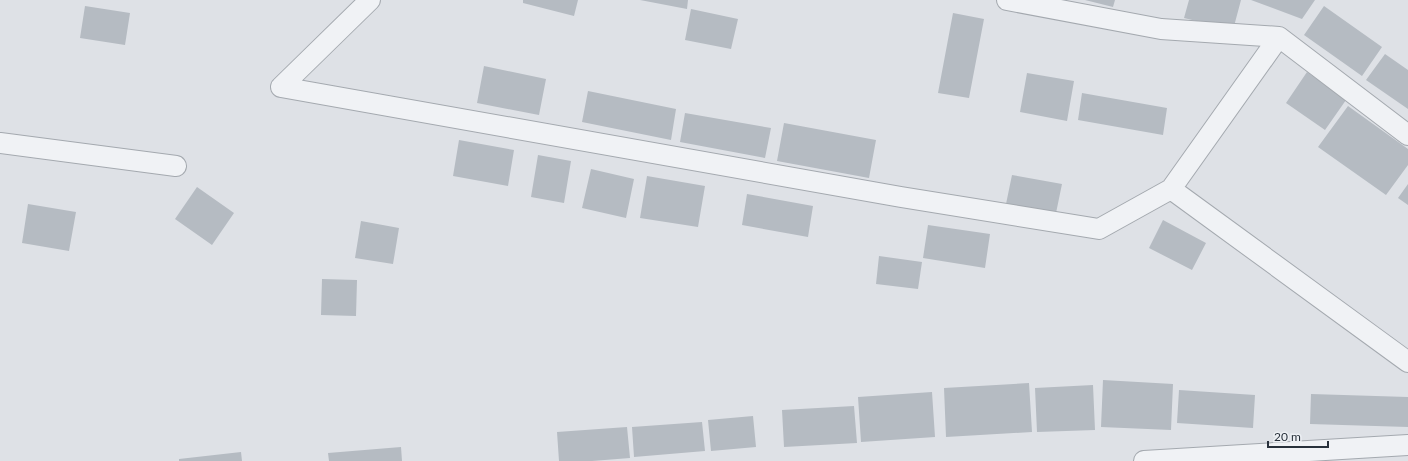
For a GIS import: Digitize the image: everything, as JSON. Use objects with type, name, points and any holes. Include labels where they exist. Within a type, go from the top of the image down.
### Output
[{"type":"street","points":[[370,0],[281,87],[901,197],[1099,229],[1171,190],[1279,37]]},
{"type":"street","points":[[1007,0],[1161,29],[1279,37],[1408,135]]},
{"type":"street","points":[[0,143],[176,166]]},
{"type":"street","points":[[1171,190],[1408,362]]},
{"type":"street","points":[[1144,461],[1408,445]]},
{"type":"building","points":[[523,0],[578,0],[574,16],[523,3]]},
{"type":"building","points":[[640,0],[688,0],[687,9]]},
{"type":"building","points":[[1085,0],[1115,0],[1113,7]]},
{"type":"building","points":[[1189,0],[1241,0],[1233,30],[1184,18]]},
{"type":"building","points":[[1251,0],[1315,0],[1302,19]]},
{"type":"building","points":[[85,6],[130,13],[125,45],[80,38]]},
{"type":"building","points":[[1324,6],[1382,47],[1362,76],[1304,35]]},
{"type":"building","points":[[691,9],[738,19],[731,49],[685,40]]},
{"type":"building","points":[[953,13],[984,19],[969,98],[938,93]]},
{"type":"building","points":[[1385,54],[1408,70],[1408,109],[1366,80]]},
{"type":"building","points":[[484,66],[546,79],[539,115],[477,103]]},
{"type":"building","points":[[1307,72],[1346,100],[1325,130],[1286,103]]},
{"type":"building","points":[[1027,73],[1074,81],[1067,121],[1020,112]]},
{"type":"building","points":[[588,91],[676,109],[671,140],[582,122]]},
{"type":"building","points":[[1082,93],[1167,108],[1163,135],[1078,120]]},
{"type":"building","points":[[1348,106],[1408,149],[1408,165],[1386,195],[1318,147]]},
{"type":"building","points":[[685,113],[771,128],[765,158],[680,142]]},
{"type":"building","points":[[784,123],[876,140],[869,178],[777,161]]},
{"type":"building","points":[[459,140],[514,150],[508,186],[453,176]]},
{"type":"building","points":[[538,155],[571,161],[564,203],[531,197]]},
{"type":"building","points":[[591,169],[634,179],[626,218],[582,208]]},
{"type":"building","points":[[1012,175],[1062,184],[1056,213],[1006,204]]},
{"type":"building","points":[[647,176],[705,186],[698,227],[640,218]]},
{"type":"building","points":[[1408,184],[1408,205],[1398,198]]},
{"type":"building","points":[[197,187],[234,213],[212,245],[175,219]]},
{"type":"building","points":[[747,194],[813,206],[808,237],[742,225]]},
{"type":"building","points":[[28,204],[76,212],[69,251],[22,243]]},
{"type":"building","points":[[1163,220],[1206,243],[1192,270],[1149,248]]},
{"type":"building","points":[[361,221],[399,228],[393,264],[355,258]]},
{"type":"building","points":[[928,225],[990,234],[985,268],[923,258]]},
{"type":"building","points":[[879,256],[922,262],[918,289],[876,284]]},
{"type":"building","points":[[322,279],[357,280],[356,316],[321,315]]},
{"type":"building","points":[[1103,380],[1173,384],[1171,430],[1101,427]]},
{"type":"building","points":[[1029,383],[1032,432],[946,437],[944,388]]},
{"type":"building","points":[[1093,385],[1095,430],[1037,432],[1035,388]]},
{"type":"building","points":[[1179,390],[1255,395],[1253,428],[1177,423]]},
{"type":"building","points":[[932,392],[935,437],[861,442],[858,397]]},
{"type":"building","points":[[1311,394],[1408,397],[1408,427],[1310,424]]},
{"type":"building","points":[[854,406],[857,443],[784,447],[782,410]]},
{"type":"building","points":[[753,416],[756,447],[711,451],[708,420]]},
{"type":"building","points":[[702,422],[705,451],[634,457],[632,427]]},
{"type":"building","points":[[627,427],[630,458],[592,461],[559,461],[557,432]]},
{"type":"building","points":[[401,447],[402,461],[329,461],[328,453]]},
{"type":"building","points":[[241,452],[242,461],[179,461],[179,459]]}]
